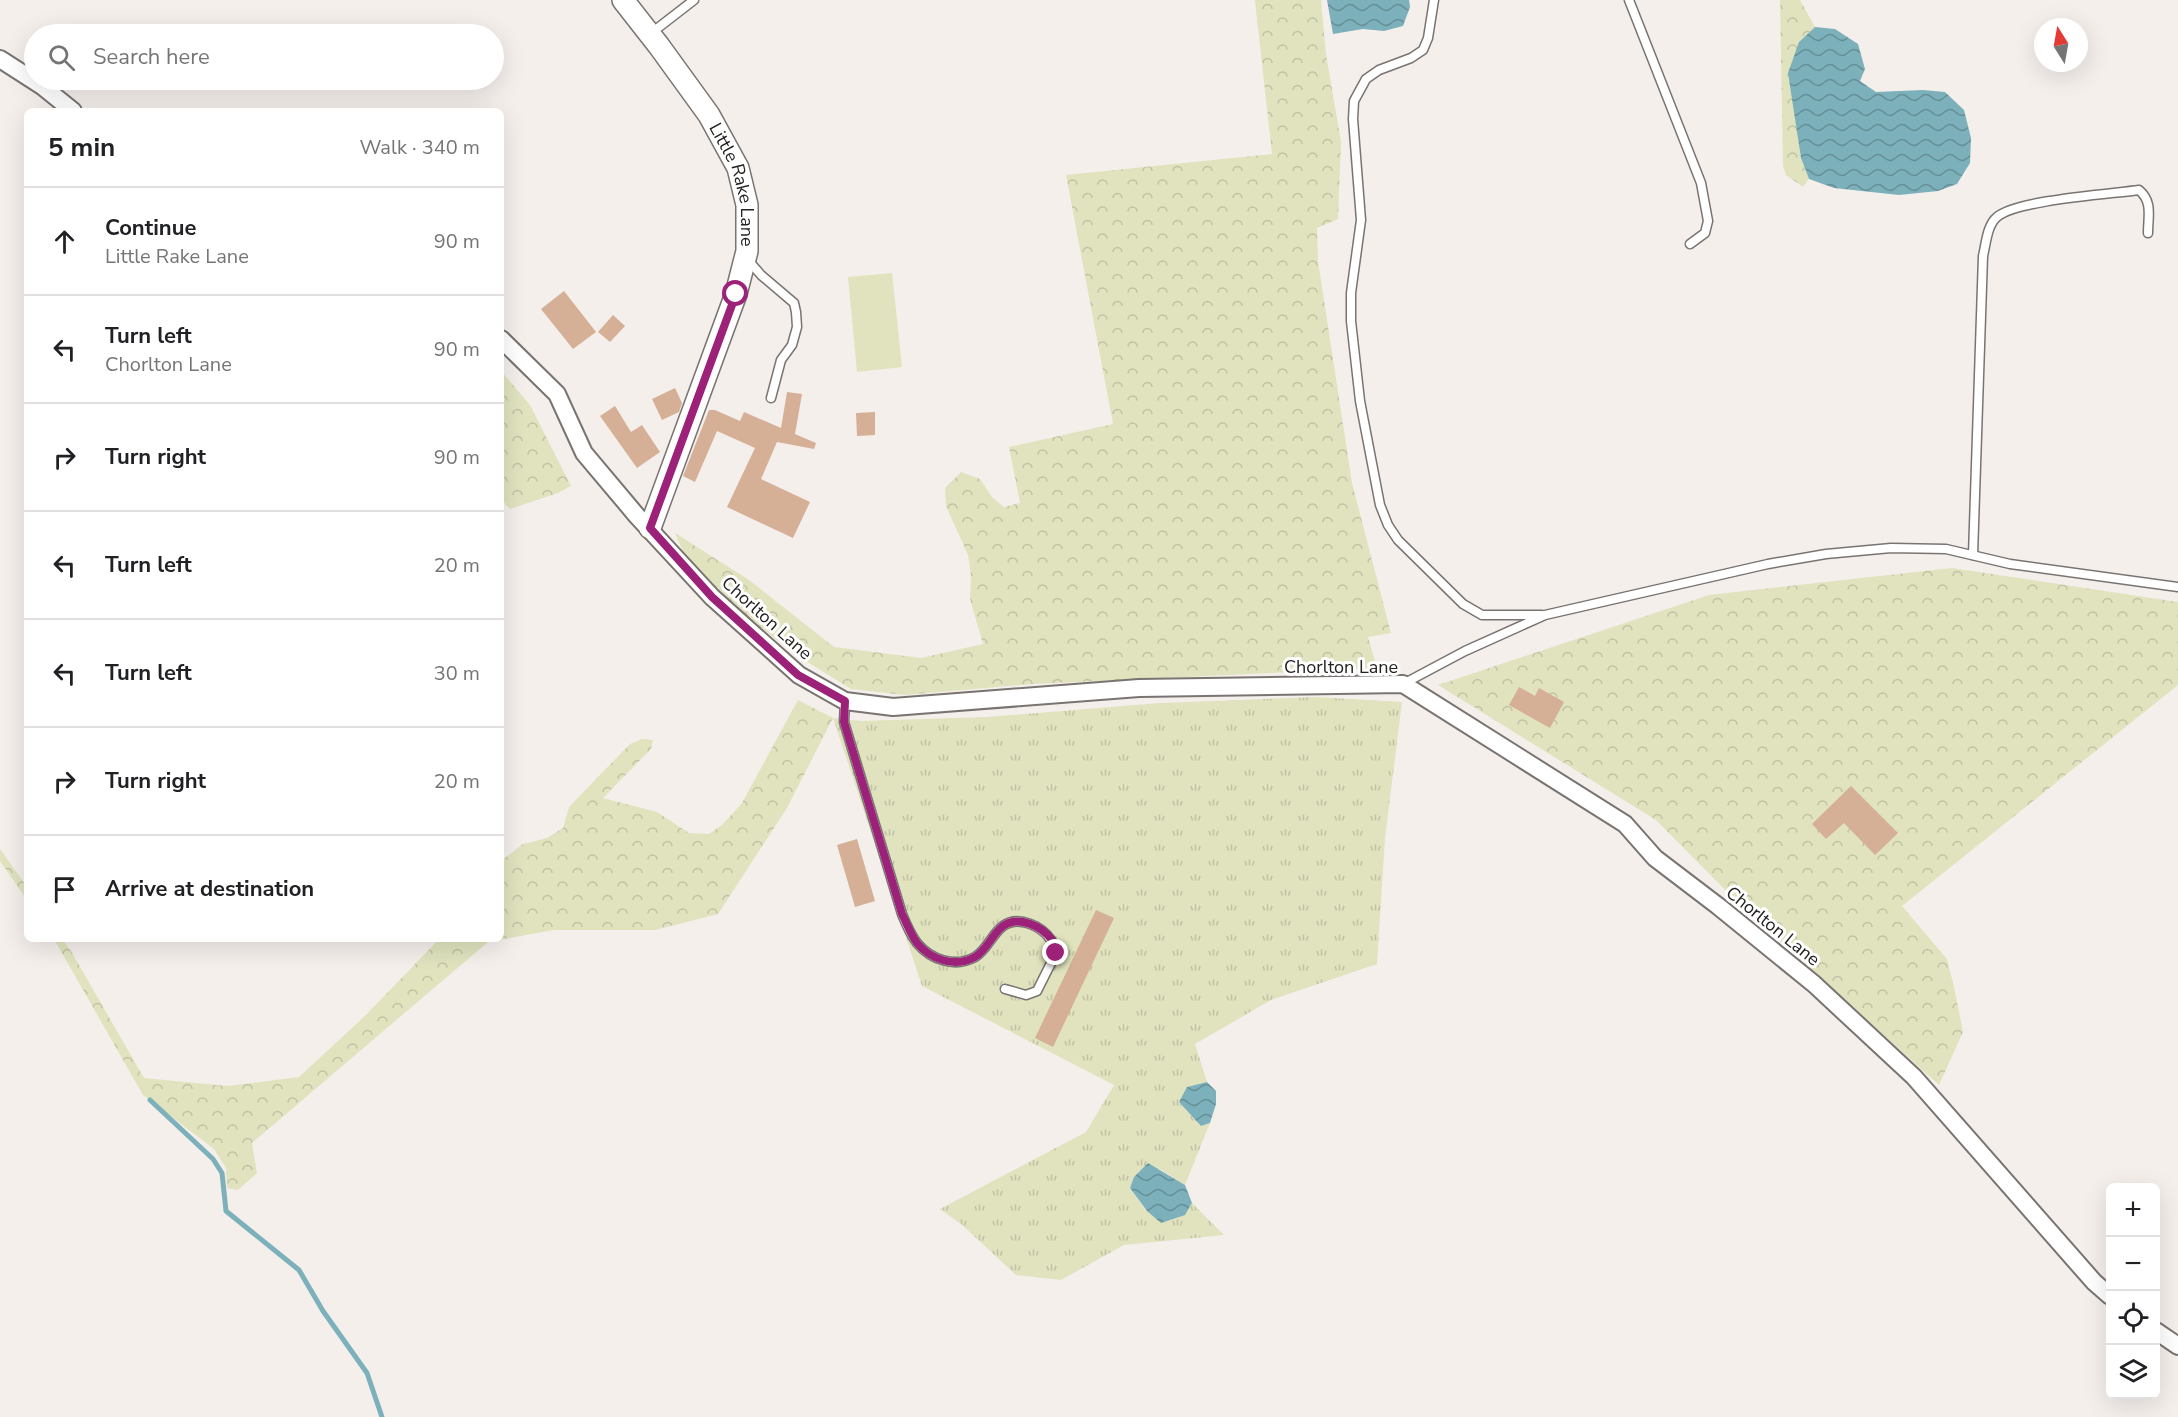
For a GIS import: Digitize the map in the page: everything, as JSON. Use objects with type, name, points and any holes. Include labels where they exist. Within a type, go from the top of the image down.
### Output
[{"type":"street","name":"Little Rake Lane","points":[[623,0],[709,116],[738,168],[747,205],[747,251],[736,294],[650,528]]},
{"type":"street","points":[[0,59],[24,74]]},
{"type":"street","points":[[47,90],[69,108]]},
{"type":"street","name":"Chorlton Lane","points":[[504,342],[556,394],[584,453],[637,516],[712,597],[798,675],[845,701],[893,707],[1139,688],[1402,684],[1625,824],[1655,858],[1814,984],[1914,1077],[2094,1282],[2106,1292]]},
{"type":"street","points":[[2160,1334],[2178,1346]]},
{"type":"lane","points":[[650,34],[694,0]]},
{"type":"lane","points":[[1434,0],[1428,38],[1423,50],[1411,58],[1379,69],[1366,79],[1354,100],[1353,119],[1361,220],[1351,293],[1350,321],[1374,483],[1388,525],[1398,540],[1463,604],[1482,615],[1545,615]]},
{"type":"lane","points":[[1629,0],[1701,183],[1708,221],[1705,233],[1690,244]]},
{"type":"lane","points":[[1973,555],[1983,256],[1990,229],[1996,217],[2028,204],[2139,190],[2147,196],[2148,233]]},
{"type":"lane","points":[[745,258],[794,303],[796,312],[797,327],[792,345],[781,360],[771,398]]},
{"type":"lane","points":[[1402,684],[1465,651],[1545,615],[1768,564],[1826,554],[1891,548],[1946,549],[2010,564],[2178,587]]},
{"type":"lane","points":[[845,701],[844,722],[902,914],[916,942],[927,953],[947,962],[961,962],[976,957],[1002,926],[1013,922],[1028,922],[1042,930],[1052,940],[1056,953],[1037,991],[1026,995],[1005,989]]},
{"type":"green space","points":[[1255,0],[1321,0],[1326,54],[1341,142],[1338,219],[1317,228],[1318,261],[1352,483],[1391,633],[1368,637],[1377,668],[1033,684],[905,695],[851,689],[793,653],[735,606],[684,554],[675,533],[749,580],[834,647],[921,658],[983,644],[970,599],[971,575],[968,555],[946,506],[945,488],[961,472],[980,479],[992,497],[1004,507],[1020,503],[1009,447],[1113,424],[1066,175],[1272,154]]},
{"type":"green space","points":[[1780,0],[1800,0],[1815,27],[1799,42],[1797,127],[1801,158],[1809,179],[1803,187],[1786,175],[1783,166]]},
{"type":"green space","points":[[892,273],[902,367],[857,372],[848,277]]},
{"type":"green space","points":[[504,375],[530,405],[571,486],[558,493],[510,509],[504,502]]},
{"type":"green space","points":[[1952,568],[2178,602],[2178,685],[1902,906],[1947,959],[1954,987],[1963,1032],[1939,1085],[1741,906],[1656,820],[1438,685],[1709,595]]},
{"type":"green space","points":[[1316,697],[1402,702],[1385,838],[1377,964],[1271,1000],[1195,1044],[1207,1082],[1187,1087],[1179,1102],[1201,1126],[1210,1123],[1185,1185],[1160,1169],[1134,1177],[1130,1188],[1146,1211],[1185,1215],[1192,1203],[1224,1235],[1124,1245],[1061,1280],[1016,1275],[961,1224],[940,1209],[1086,1132],[1114,1085],[922,986],[833,718],[861,721],[987,717],[1160,703]]},
{"type":"green space","points":[[798,700],[833,718],[787,808],[718,914],[655,930],[554,930],[504,939],[504,859],[523,844],[547,838],[563,828],[569,807],[630,744],[642,739],[653,740],[651,749],[603,798],[657,812],[689,833],[709,834],[722,825],[742,803]]},
{"type":"green space","points":[[0,849],[24,883],[24,896],[0,861]]},
{"type":"green space","points":[[56,942],[64,942],[71,951],[144,1078],[227,1086],[299,1077],[366,1015],[436,942],[488,942],[252,1143],[257,1173],[238,1190],[227,1188],[226,1168],[214,1149],[143,1095]]},
{"type":"water","points":[[1327,0],[1409,0],[1410,7],[1403,26],[1384,31],[1363,29],[1333,34]]},
{"type":"water","points":[[1815,27],[1835,29],[1858,44],[1865,69],[1860,81],[1876,92],[1923,90],[1945,92],[1964,110],[1971,138],[1970,163],[1957,184],[1938,191],[1899,195],[1834,188],[1809,179],[1801,158],[1788,73],[1799,42]]},
{"type":"water","points":[[1207,1082],[1216,1091],[1216,1104],[1210,1123],[1201,1126],[1179,1102],[1187,1087]]},
{"type":"water","points":[[1148,1163],[1185,1185],[1192,1203],[1185,1215],[1161,1223],[1147,1211],[1130,1188],[1134,1177]]},
{"type":"building","points":[[564,291],[596,332],[573,349],[541,309]]},
{"type":"building","points":[[613,315],[625,326],[610,342],[598,332]]},
{"type":"building","points":[[675,388],[682,403],[679,412],[662,420],[652,399]]},
{"type":"building","points":[[787,392],[802,394],[795,434],[816,443],[814,449],[777,442],[761,479],[810,502],[793,538],[727,507],[755,448],[717,431],[695,482],[683,476],[709,410],[715,410],[740,421],[744,412],[781,428]]},
{"type":"building","points":[[615,406],[631,432],[642,425],[660,452],[637,468],[600,416]]},
{"type":"building","points":[[875,412],[875,435],[857,436],[856,413]]},
{"type":"building","points":[[1519,687],[1535,696],[1539,688],[1564,702],[1550,728],[1509,705]]},
{"type":"building","points":[[1851,786],[1898,833],[1875,855],[1844,823],[1826,839],[1812,824]]},
{"type":"building","points":[[857,839],[875,901],[855,907],[837,845]]},
{"type":"building","points":[[1096,910],[1114,918],[1053,1047],[1035,1038]]},
{"type":"waterway","points":[[150,1100],[213,1159],[222,1173],[226,1211],[299,1270],[323,1311],[367,1373],[382,1417]]},
{"type":"route","points":[[736,294],[650,528],[712,597],[798,675],[845,701],[844,722],[902,914],[916,942],[927,953],[947,962],[961,962],[976,957],[1002,926],[1013,922],[1028,922],[1042,930],[1052,940],[1056,953]]}]
